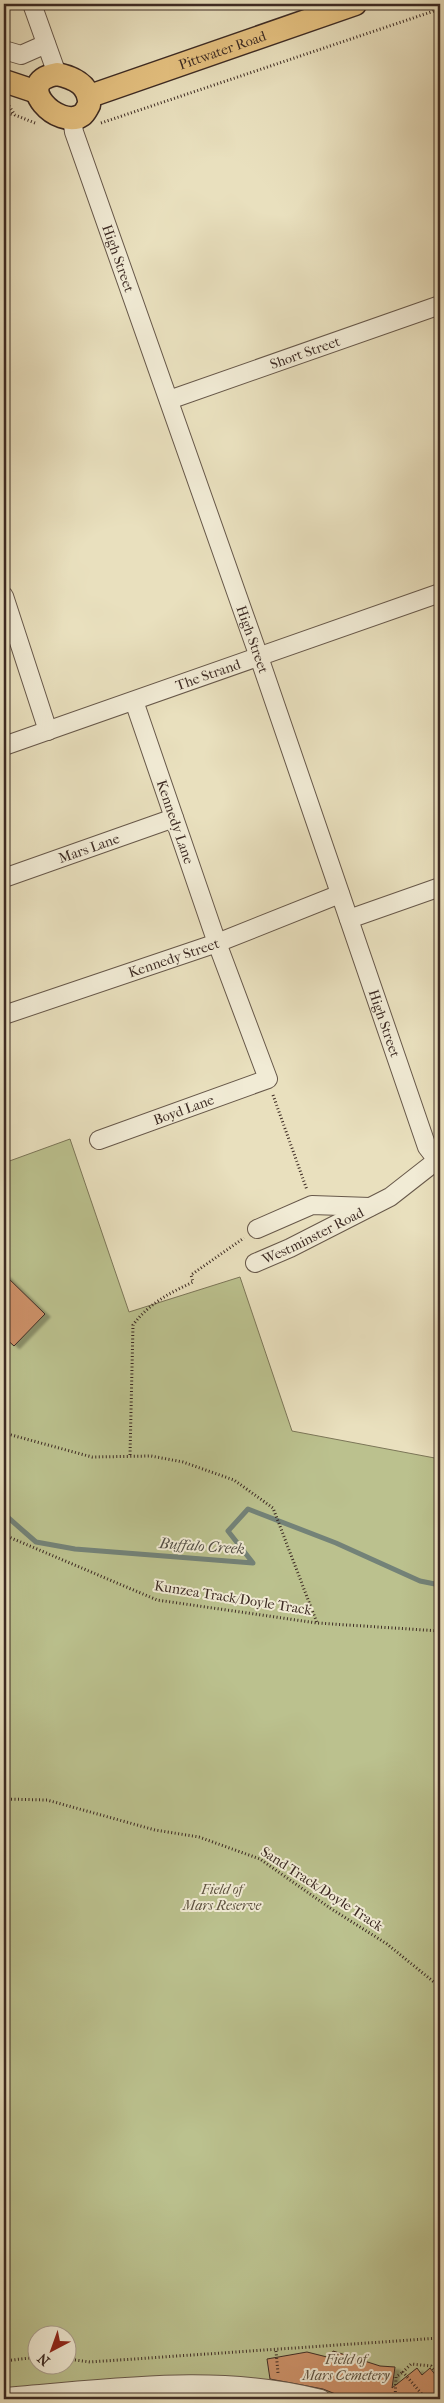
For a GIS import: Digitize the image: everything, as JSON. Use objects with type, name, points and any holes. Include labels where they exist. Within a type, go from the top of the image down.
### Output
[{"type":"main road","name":"Pittwater Road","points":[[90,96],[355,4]]},
{"type":"main road","points":[[57,74],[83,84],[88,90],[90,96],[89,105],[82,115],[72,118],[45,107],[38,100],[37,92],[40,83],[48,76],[57,74]]},
{"type":"main road","points":[[4,81],[37,92]]},
{"type":"street","points":[[32,4],[57,74]]},
{"type":"street","points":[[4,50],[20,55],[46,44]]},
{"type":"street","name":"High Street","points":[[72,118],[74,132],[259,657],[427,1147],[438,1163]]},
{"type":"street","name":"Short Street","points":[[169,400],[440,305]]},
{"type":"street","name":"The Strand","points":[[4,746],[440,593]]},
{"type":"street","points":[[4,596],[48,730]]},
{"type":"street","name":"Kennedy Lane","points":[[134,700],[217,943]]},
{"type":"street","name":"Mars Lane","points":[[4,878],[174,818]]},
{"type":"street","points":[[349,919],[440,887]]},
{"type":"street","name":"Kennedy Street","points":[[4,1015],[217,943],[340,894]]},
{"type":"street","points":[[217,943],[268,1079]]},
{"type":"street","name":"Boyd Lane","points":[[99,1140],[268,1079]]},
{"type":"street","name":"Westminster Road","points":[[255,1263],[390,1197],[438,1163]]},
{"type":"street","name":"Westminster Road","points":[[257,1229],[312,1205],[370,1207]]},
{"type":"street","points":[[4,2397],[153,2386],[238,2384],[312,2398]]},
{"type":"path","points":[[95,125],[440,9]]},
{"type":"path","points":[[4,112],[15,115]]},
{"type":"path","points":[[268,1079],[312,1205]]},
{"type":"path","points":[[130,1455],[133,1325],[140,1316],[162,1297],[193,1282],[191,1274],[257,1229]]},
{"type":"path","points":[[4,1433],[92,1457],[151,1456],[183,1462],[234,1480],[273,1508],[317,1623]]},
{"type":"path","name":"Kunzea Track/Doyle Track","points":[[4,1535],[157,1600],[317,1623],[440,1631]]},
{"type":"path","name":"Sand Track/Doyle Track","points":[[4,1799],[47,1800],[155,1830],[199,1837],[260,1859],[330,1908],[387,1944],[440,1987]]},
{"type":"path","points":[[78,2360],[90,2362],[440,2338]]},
{"type":"path","points":[[276,2350],[280,2392]]},
{"type":"path","points":[[4,2361],[28,2358]]},
{"type":"path","points":[[395,2399],[396,2378],[411,2364],[431,2366],[440,2378]]},
{"type":"path","points":[[403,2372],[426,2399]]},
{"type":"green space","name":"Field of Mars Reserve","points":[[70,1139],[129,1312],[240,1277],[292,1431],[440,1459],[440,2399],[4,2399],[4,1163]]},
{"type":"building","points":[[4,1274],[45,1314],[14,1346],[4,1337]]},
{"type":"building","points":[[333,2351],[380,2366],[395,2367],[392,2388],[417,2368],[422,2375],[430,2368],[440,2381],[440,2399],[348,2399],[323,2389],[270,2379],[267,2359],[307,2352],[331,2358]]},
{"type":"waterway","name":"Buffalo Creek","points":[[4,1514],[36,1542],[75,1549],[253,1563],[228,1531],[248,1509],[336,1543],[420,1581],[440,1585]]},
{"type":"park label","name":"Field of Mars Cemetery","points":[[346,2368]]}]
